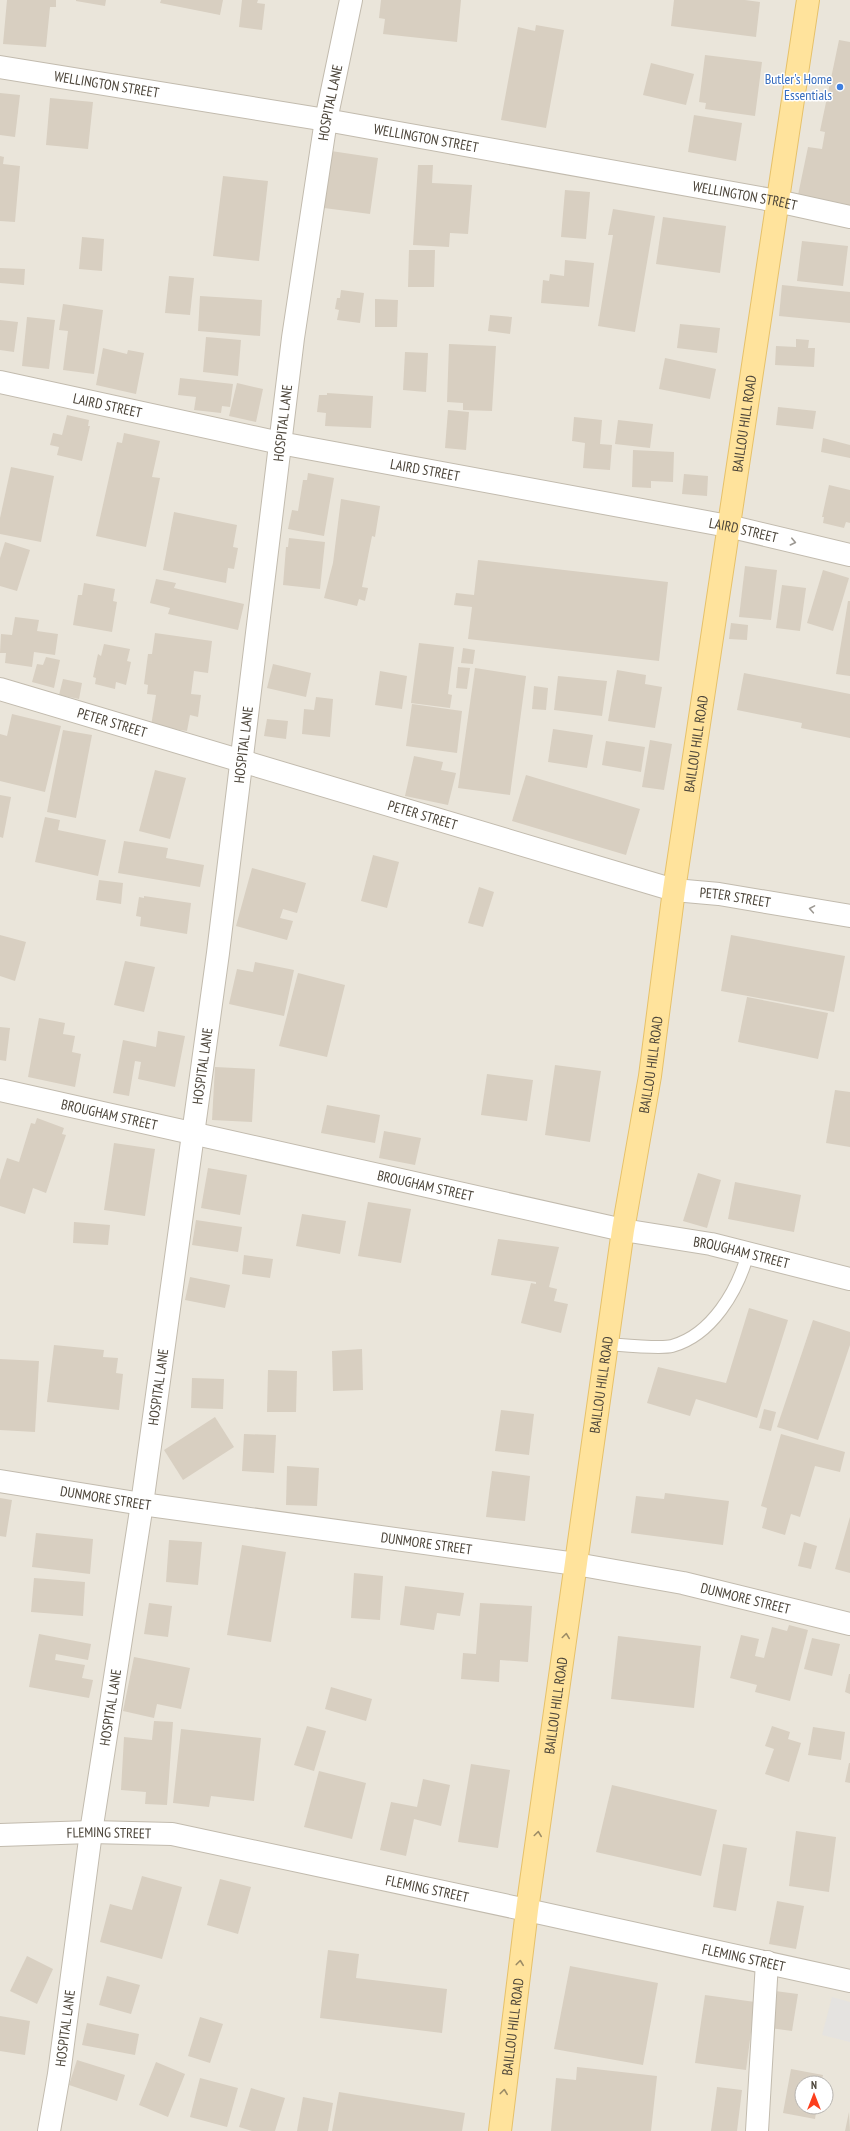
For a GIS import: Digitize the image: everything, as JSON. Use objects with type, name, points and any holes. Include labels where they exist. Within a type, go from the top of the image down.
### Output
[{"type":"main road","name":"BAILLOU HILL ROAD","points":[[500,2131],[527,1910],[623,1230],[650,1076],[674,890],[808,0]]},
{"type":"street","name":"HOSPITAL LANE","points":[[50,2131],[91,1832],[142,1504],[193,1134],[242,760],[293,338],[326,120],[351,0]]},
{"type":"street","name":"WELLINGTON STREET","points":[[0,67],[326,120],[777,201],[850,217]]},
{"type":"street","name":"LAIRD STREET","points":[[0,382],[280,443],[728,526],[850,555]]},
{"type":"street","name":"PETER STREET","points":[[0,688],[674,890],[719,894],[850,916]]},
{"type":"street","name":"BROUGHAM STREET","points":[[0,1090],[623,1230],[711,1244],[850,1279]]},
{"type":"street","name":"DUNMORE STREET","points":[[0,1481],[142,1504],[576,1564],[683,1583],[850,1624]]},
{"type":"street","name":"FLEMING STREET","points":[[0,1835],[91,1832],[172,1834],[850,1981]]},
{"type":"street","points":[[757,2131],[767,1962]]},
{"type":"lane","points":[[608,1344],[670,1346],[687,1340],[704,1327],[722,1308],[735,1288],[748,1253]]},
{"type":"shaded area","points":[[0,0],[850,0],[850,2131],[0,2131]]},
{"type":"shaded area","points":[[832,1997],[850,2002],[850,2042],[822,2035]]},
{"type":"building","points":[[7,0],[56,0],[56,7],[50,7],[46,47],[3,44]]},
{"type":"building","points":[[76,0],[106,0],[105,6]]},
{"type":"building","points":[[161,0],[223,0],[220,15],[160,3]]},
{"type":"building","points":[[242,0],[258,0],[257,3],[265,4],[262,30],[239,27]]},
{"type":"building","points":[[381,0],[461,0],[457,42],[383,34],[385,19],[379,18]]},
{"type":"building","points":[[674,0],[745,0],[760,2],[756,37],[671,26]]},
{"type":"building","points":[[536,25],[564,30],[546,128],[501,120],[518,27],[535,31]]},
{"type":"building","points":[[839,40],[850,42],[850,206],[798,195],[808,147],[822,149],[825,132],[820,131]]},
{"type":"building","points":[[705,55],[762,62],[755,116],[705,109],[706,103],[699,102]]},
{"type":"building","points":[[651,63],[694,74],[686,105],[643,95]]},
{"type":"building","points":[[0,93],[20,95],[15,137],[0,135]]},
{"type":"building","points":[[50,98],[93,102],[88,149],[46,145]]},
{"type":"building","points":[[694,115],[742,123],[736,161],[688,152]]},
{"type":"building","points":[[331,151],[378,158],[370,214],[324,208]]},
{"type":"building","points":[[0,156],[4,157],[3,164],[20,166],[15,222],[0,221]]},
{"type":"building","points":[[418,165],[433,165],[432,183],[472,185],[468,234],[450,233],[449,247],[413,245]]},
{"type":"building","points":[[223,176],[268,181],[259,261],[213,256]]},
{"type":"building","points":[[565,190],[590,192],[586,239],[561,237]]},
{"type":"building","points":[[613,209],[655,216],[635,332],[598,326],[613,235],[608,235]]},
{"type":"building","points":[[663,217],[726,226],[720,273],[656,264]]},
{"type":"building","points":[[82,237],[104,239],[102,271],[79,269]]},
{"type":"building","points":[[802,241],[848,246],[843,286],[797,281]]},
{"type":"building","points":[[409,250],[435,250],[434,287],[408,287]]},
{"type":"building","points":[[565,260],[594,263],[589,307],[541,303],[543,280],[549,281],[550,274],[564,276]]},
{"type":"building","points":[[0,268],[25,269],[24,285],[0,283]]},
{"type":"building","points":[[169,276],[194,278],[190,315],[165,313]]},
{"type":"building","points":[[782,285],[850,292],[850,323],[779,316]]},
{"type":"building","points":[[341,290],[364,293],[360,323],[337,320],[339,310],[335,309],[337,298],[340,298]]},
{"type":"building","points":[[200,296],[262,300],[260,336],[198,331]]},
{"type":"building","points":[[375,299],[398,300],[397,327],[375,327]]},
{"type":"building","points":[[63,304],[103,310],[94,374],[63,370],[68,331],[59,330]]},
{"type":"building","points":[[490,315],[512,317],[510,334],[488,331]]},
{"type":"building","points":[[27,317],[55,320],[49,369],[22,366]]},
{"type":"building","points":[[0,320],[18,322],[14,352],[0,350]]},
{"type":"building","points":[[680,324],[720,328],[717,353],[677,348]]},
{"type":"building","points":[[206,337],[241,340],[238,376],[203,372]]},
{"type":"building","points":[[796,339],[809,340],[808,348],[815,348],[814,367],[775,365],[776,346],[796,347]]},
{"type":"building","points":[[449,344],[496,346],[492,411],[463,410],[463,403],[447,402]]},
{"type":"building","points":[[103,348],[127,354],[128,350],[144,353],[136,394],[96,385]]},
{"type":"building","points":[[405,352],[428,353],[426,392],[403,390]]},
{"type":"building","points":[[665,358],[716,369],[710,399],[659,389]]},
{"type":"building","points":[[180,378],[233,384],[230,407],[222,406],[221,413],[194,410],[196,397],[178,395]]},
{"type":"building","points":[[237,383],[263,389],[256,422],[229,416]]},
{"type":"building","points":[[327,393],[373,396],[371,428],[325,426],[326,413],[317,412],[319,395],[327,395]]},
{"type":"building","points":[[778,407],[816,411],[813,429],[776,425]]},
{"type":"building","points":[[448,410],[469,412],[466,450],[445,448]]},
{"type":"building","points":[[67,415],[89,420],[88,426],[90,426],[82,461],[57,455],[59,447],[50,445],[53,433],[62,435]]},
{"type":"building","points":[[574,417],[602,420],[600,444],[612,445],[610,470],[583,468],[585,443],[572,441]]},
{"type":"building","points":[[618,420],[653,424],[650,448],[615,444]]},
{"type":"building","points":[[124,433],[160,441],[152,477],[160,478],[146,547],[96,536],[117,442],[122,443]]},
{"type":"building","points":[[823,438],[850,445],[850,458],[821,452]]},
{"type":"building","points":[[633,450],[674,452],[673,482],[651,481],[651,488],[632,487]]},
{"type":"building","points":[[11,467],[54,476],[41,542],[0,534],[0,518]]},
{"type":"building","points":[[308,473],[334,478],[324,536],[288,529],[292,510],[298,511],[303,480],[307,480]]},
{"type":"building","points":[[684,474],[708,476],[707,496],[682,494]]},
{"type":"building","points":[[829,485],[850,490],[850,523],[846,522],[844,528],[823,523],[824,517],[822,517]]},
{"type":"building","points":[[341,499],[380,506],[375,537],[372,536],[362,587],[368,588],[365,601],[359,599],[357,606],[324,598],[333,563]]},
{"type":"building","points":[[174,512],[237,525],[233,547],[238,548],[234,569],[228,568],[226,583],[163,570]]},
{"type":"building","points":[[289,538],[325,542],[320,589],[283,585],[286,547],[288,547]]},
{"type":"building","points":[[5,542],[30,550],[17,591],[0,586],[0,558]]},
{"type":"building","points":[[478,560],[668,582],[659,661],[468,639],[472,607],[454,605],[456,593],[474,595]]},
{"type":"building","points":[[745,566],[777,570],[771,620],[739,617]]},
{"type":"building","points":[[823,570],[849,578],[833,631],[807,623]]},
{"type":"building","points":[[156,579],[176,583],[174,588],[244,604],[238,630],[168,614],[170,608],[150,603]]},
{"type":"building","points":[[84,583],[115,589],[113,601],[117,602],[112,632],[73,625],[78,595],[82,595]]},
{"type":"building","points":[[782,585],[806,588],[800,631],[776,628]]},
{"type":"building","points":[[848,601],[850,601],[850,676],[836,674]]},
{"type":"building","points":[[15,617],[39,620],[37,631],[58,634],[55,655],[34,652],[32,667],[5,663],[6,653],[0,653],[1,634],[12,635]]},
{"type":"building","points":[[731,623],[748,625],[747,640],[729,639]]},
{"type":"building","points":[[155,633],[212,641],[208,673],[194,671],[191,694],[201,695],[198,717],[190,715],[187,731],[151,726],[156,695],[147,694],[148,685],[144,684],[148,654],[152,654]]},
{"type":"building","points":[[419,643],[454,647],[448,694],[452,695],[450,708],[411,703]]},
{"type":"building","points":[[104,644],[130,649],[127,661],[131,662],[126,685],[116,682],[115,689],[95,684],[96,678],[93,677],[98,654],[101,656]]},
{"type":"building","points":[[463,648],[475,650],[473,664],[461,663]]},
{"type":"building","points":[[46,657],[60,660],[54,688],[32,682],[37,664],[43,665]]},
{"type":"building","points":[[273,664],[311,673],[306,697],[267,688]]},
{"type":"building","points":[[458,667],[470,668],[467,689],[456,688]]},
{"type":"building","points":[[475,668],[526,676],[510,795],[458,788]]},
{"type":"building","points":[[617,670],[646,675],[645,684],[662,687],[655,728],[608,721]]},
{"type":"building","points":[[380,671],[407,676],[402,709],[375,705]]},
{"type":"building","points":[[744,673],[850,694],[850,738],[801,728],[802,723],[737,710]]},
{"type":"building","points":[[558,676],[607,681],[602,716],[554,710]]},
{"type":"building","points":[[63,679],[82,683],[79,699],[59,695]]},
{"type":"building","points":[[534,686],[548,688],[546,710],[532,709]]},
{"type":"building","points":[[316,697],[333,699],[330,737],[302,734],[304,709],[314,710]]},
{"type":"building","points":[[412,704],[462,711],[457,753],[406,746]]},
{"type":"building","points":[[12,714],[61,726],[45,792],[0,781],[0,734],[7,736]]},
{"type":"building","points":[[267,719],[288,721],[286,739],[264,736]]},
{"type":"building","points":[[553,729],[593,735],[587,768],[548,762]]},
{"type":"building","points":[[63,730],[92,735],[76,818],[47,812]]},
{"type":"building","points":[[650,740],[672,744],[664,790],[642,787]]},
{"type":"building","points":[[606,741],[645,747],[641,772],[602,765]]},
{"type":"building","points":[[414,756],[443,762],[441,770],[456,773],[448,805],[405,796]]},
{"type":"building","points":[[155,770],[186,778],[170,839],[139,831]]},
{"type":"building","points":[[526,775],[640,809],[626,855],[512,821]]},
{"type":"building","points":[[0,795],[11,797],[3,838],[0,837]]},
{"type":"building","points":[[45,817],[60,820],[58,830],[106,840],[98,876],[35,862]]},
{"type":"building","points":[[124,841],[168,848],[166,858],[204,865],[200,887],[118,873]]},
{"type":"building","points":[[373,855],[399,862],[387,908],[361,901]]},
{"type":"building","points":[[252,868],[306,883],[297,913],[283,909],[280,918],[293,921],[287,940],[236,926]]},
{"type":"building","points":[[99,880],[123,883],[121,904],[96,900]]},
{"type":"building","points":[[479,887],[494,892],[483,927],[468,923]]},
{"type":"building","points":[[144,896],[191,903],[187,934],[140,926],[141,917],[136,916],[139,897],[144,898]]},
{"type":"building","points":[[0,935],[26,942],[15,981],[0,976]]},
{"type":"building","points":[[731,935],[845,956],[834,1012],[721,991]]},
{"type":"building","points":[[125,961],[155,967],[144,1012],[114,1005]]},
{"type":"building","points":[[255,962],[294,970],[284,1016],[229,1004],[237,969],[253,972]]},
{"type":"building","points":[[298,973],[345,985],[327,1057],[279,1046]]},
{"type":"building","points":[[747,997],[828,1013],[818,1059],[738,1042]]},
{"type":"building","points":[[39,1018],[65,1023],[63,1034],[75,1036],[72,1052],[81,1054],[75,1087],[28,1077]]},
{"type":"building","points":[[0,1027],[10,1028],[6,1061],[0,1060]]},
{"type":"building","points":[[158,1031],[185,1036],[175,1087],[138,1079],[141,1062],[135,1061],[129,1096],[113,1093],[123,1040],[156,1047]]},
{"type":"building","points":[[555,1065],[601,1071],[590,1142],[545,1135]]},
{"type":"building","points":[[215,1067],[255,1069],[252,1122],[212,1120]]},
{"type":"building","points":[[487,1074],[533,1080],[527,1121],[481,1115]]},
{"type":"building","points":[[835,1090],[850,1092],[850,1147],[826,1143]]},
{"type":"building","points":[[327,1105],[380,1115],[375,1143],[321,1133]]},
{"type":"building","points":[[37,1118],[64,1128],[62,1134],[66,1135],[46,1193],[33,1188],[25,1214],[0,1206],[0,1180],[7,1158],[19,1162],[31,1123],[35,1124]]},
{"type":"building","points":[[384,1131],[421,1138],[415,1165],[379,1158]]},
{"type":"building","points":[[114,1143],[155,1149],[145,1216],[104,1210]]},
{"type":"building","points":[[208,1168],[247,1175],[240,1215],[201,1208]]},
{"type":"building","points":[[698,1173],[721,1180],[707,1228],[683,1221]]},
{"type":"building","points":[[735,1182],[801,1195],[794,1232],[728,1219]]},
{"type":"building","points":[[368,1202],[411,1209],[401,1263],[358,1256]]},
{"type":"building","points":[[302,1214],[346,1221],[340,1254],[296,1246]]},
{"type":"building","points":[[196,1220],[242,1227],[238,1252],[192,1245]]},
{"type":"building","points":[[74,1222],[110,1225],[108,1245],[73,1243]]},
{"type":"building","points":[[498,1239],[559,1247],[549,1287],[557,1289],[554,1301],[568,1304],[561,1333],[521,1323],[531,1283],[536,1284],[536,1282],[491,1275]]},
{"type":"building","points":[[244,1255],[273,1259],[270,1278],[242,1274]]},
{"type":"building","points":[[190,1277],[230,1285],[225,1308],[185,1300]]},
{"type":"building","points":[[749,1308],[788,1320],[757,1418],[696,1399],[690,1416],[647,1403],[658,1367],[726,1383]]},
{"type":"building","points":[[813,1320],[850,1332],[850,1345],[818,1440],[777,1427]]},
{"type":"building","points":[[54,1345],[104,1350],[103,1357],[118,1358],[116,1373],[123,1374],[119,1410],[47,1402]]},
{"type":"building","points":[[362,1349],[363,1390],[333,1391],[332,1351]]},
{"type":"building","points":[[0,1359],[39,1361],[35,1432],[0,1430]]},
{"type":"building","points":[[268,1370],[297,1371],[296,1412],[267,1412]]},
{"type":"building","points":[[192,1378],[224,1379],[223,1409],[191,1408]]},
{"type":"building","points":[[764,1409],[776,1412],[771,1431],[759,1428]]},
{"type":"building","points":[[501,1410],[534,1414],[529,1455],[495,1451]]},
{"type":"building","points":[[215,1417],[234,1447],[183,1480],[164,1450]]},
{"type":"building","points":[[244,1434],[276,1435],[274,1473],[242,1471]]},
{"type":"building","points":[[781,1434],[845,1452],[840,1472],[815,1466],[800,1517],[791,1514],[785,1535],[762,1528],[767,1508],[761,1506]]},
{"type":"building","points":[[287,1466],[319,1468],[317,1506],[286,1505]]},
{"type":"building","points":[[492,1471],[530,1476],[525,1521],[486,1517]]},
{"type":"building","points":[[665,1493],[729,1501],[723,1545],[631,1533],[636,1496],[664,1499]]},
{"type":"building","points":[[0,1498],[12,1500],[6,1537],[0,1536]]},
{"type":"building","points":[[850,1517],[850,1573],[835,1569]]},
{"type":"building","points":[[36,1533],[93,1539],[90,1574],[32,1567]]},
{"type":"building","points":[[169,1540],[202,1542],[198,1585],[166,1582]]},
{"type":"building","points":[[804,1542],[817,1546],[811,1569],[798,1566]]},
{"type":"building","points":[[242,1545],[286,1552],[271,1642],[227,1635]]},
{"type":"building","points":[[354,1573],[383,1576],[380,1620],[351,1618]]},
{"type":"building","points":[[34,1578],[85,1582],[83,1616],[31,1612]]},
{"type":"building","points":[[405,1586],[464,1593],[460,1616],[437,1613],[434,1630],[400,1625]]},
{"type":"building","points":[[149,1603],[172,1606],[168,1637],[144,1634]]},
{"type":"building","points":[[480,1603],[532,1606],[528,1662],[500,1660],[499,1682],[461,1679],[463,1653],[476,1654]]},
{"type":"building","points":[[789,1625],[808,1630],[790,1701],[755,1692],[757,1685],[730,1678],[741,1635],[759,1639],[755,1656],[764,1658],[772,1627],[787,1631]]},
{"type":"building","points":[[39,1634],[91,1644],[88,1660],[56,1654],[55,1660],[85,1665],[82,1678],[93,1680],[89,1698],[29,1687]]},
{"type":"building","points":[[618,1636],[701,1646],[694,1708],[611,1699]]},
{"type":"building","points":[[812,1638],[840,1644],[832,1676],[804,1669]]},
{"type":"building","points":[[134,1657],[190,1668],[181,1709],[157,1704],[154,1718],[123,1711]]},
{"type":"building","points":[[850,1674],[850,1694],[845,1692]]},
{"type":"building","points":[[331,1687],[372,1699],[366,1721],[325,1709]]},
{"type":"building","points":[[154,1721],[173,1722],[167,1805],[145,1804],[146,1792],[121,1790],[124,1737],[152,1740]]},
{"type":"building","points":[[307,1726],[326,1731],[314,1771],[294,1765]]},
{"type":"building","points":[[772,1726],[790,1732],[788,1739],[801,1743],[789,1782],[765,1774],[774,1749],[765,1746]]},
{"type":"building","points":[[813,1727],[845,1732],[841,1760],[808,1755]]},
{"type":"building","points":[[181,1729],[261,1738],[254,1801],[211,1796],[209,1807],[173,1803]]},
{"type":"building","points":[[850,1763],[850,1783],[845,1782]]},
{"type":"building","points":[[471,1764],[510,1770],[498,1848],[458,1842]]},
{"type":"building","points":[[319,1771],[366,1783],[352,1839],[304,1827]]},
{"type":"building","points":[[423,1779],[450,1785],[441,1826],[414,1819],[406,1856],[380,1850],[391,1802],[417,1807]]},
{"type":"building","points":[[612,1785],[717,1810],[701,1876],[596,1852]]},
{"type":"building","points":[[796,1831],[836,1837],[829,1892],[789,1886]]},
{"type":"building","points":[[723,1844],[747,1848],[736,1911],[713,1907]]},
{"type":"building","points":[[142,1876],[182,1887],[162,1959],[100,1942],[110,1904],[132,1910]]},
{"type":"building","points":[[220,1879],[251,1887],[238,1934],[207,1925]]},
{"type":"building","points":[[777,1901],[804,1906],[796,1949],[769,1944]]},
{"type":"building","points":[[328,1950],[359,1954],[356,1978],[447,1989],[442,2033],[320,2018]]},
{"type":"building","points":[[27,1956],[53,1969],[37,2004],[10,1991]]},
{"type":"building","points":[[570,1966],[658,1983],[643,2065],[554,2049]]},
{"type":"building","points":[[107,1976],[140,1985],[131,2014],[99,2005]]},
{"type":"building","points":[[775,1991],[798,1994],[792,2031],[770,2028]]},
{"type":"building","points":[[705,1995],[755,2002],[746,2070],[695,2063]]},
{"type":"building","points":[[0,2016],[30,2021],[25,2055],[0,2051]]},
{"type":"building","points":[[200,2017],[223,2024],[210,2063],[188,2056]]},
{"type":"building","points":[[87,2023],[139,2034],[135,2055],[82,2045]]},
{"type":"building","points":[[77,2060],[125,2075],[117,2101],[69,2085]]},
{"type":"building","points":[[156,2062],[185,2074],[168,2117],[139,2105]]},
{"type":"building","points":[[577,2067],[657,2076],[651,2131],[551,2131],[556,2078],[576,2080]]},
{"type":"building","points":[[791,2069],[823,2075],[794,2075],[794,2115],[816,2115],[815,2119],[783,2113]]},
{"type":"building","points":[[200,2078],[238,2088],[227,2127],[190,2117]]},
{"type":"building","points":[[717,2087],[742,2090],[737,2131],[711,2131]]},
{"type":"building","points":[[251,2088],[285,2098],[275,2131],[252,2131],[239,2127]]},
{"type":"building","points":[[339,2092],[465,2113],[462,2131],[332,2131]]},
{"type":"building","points":[[303,2097],[333,2103],[328,2131],[297,2131]]},
{"type":"building","points":[[849,2112],[850,2131],[845,2131]]},
{"type":"place","name":"Butler's Home Essentials","points":[[840,87]]}]
